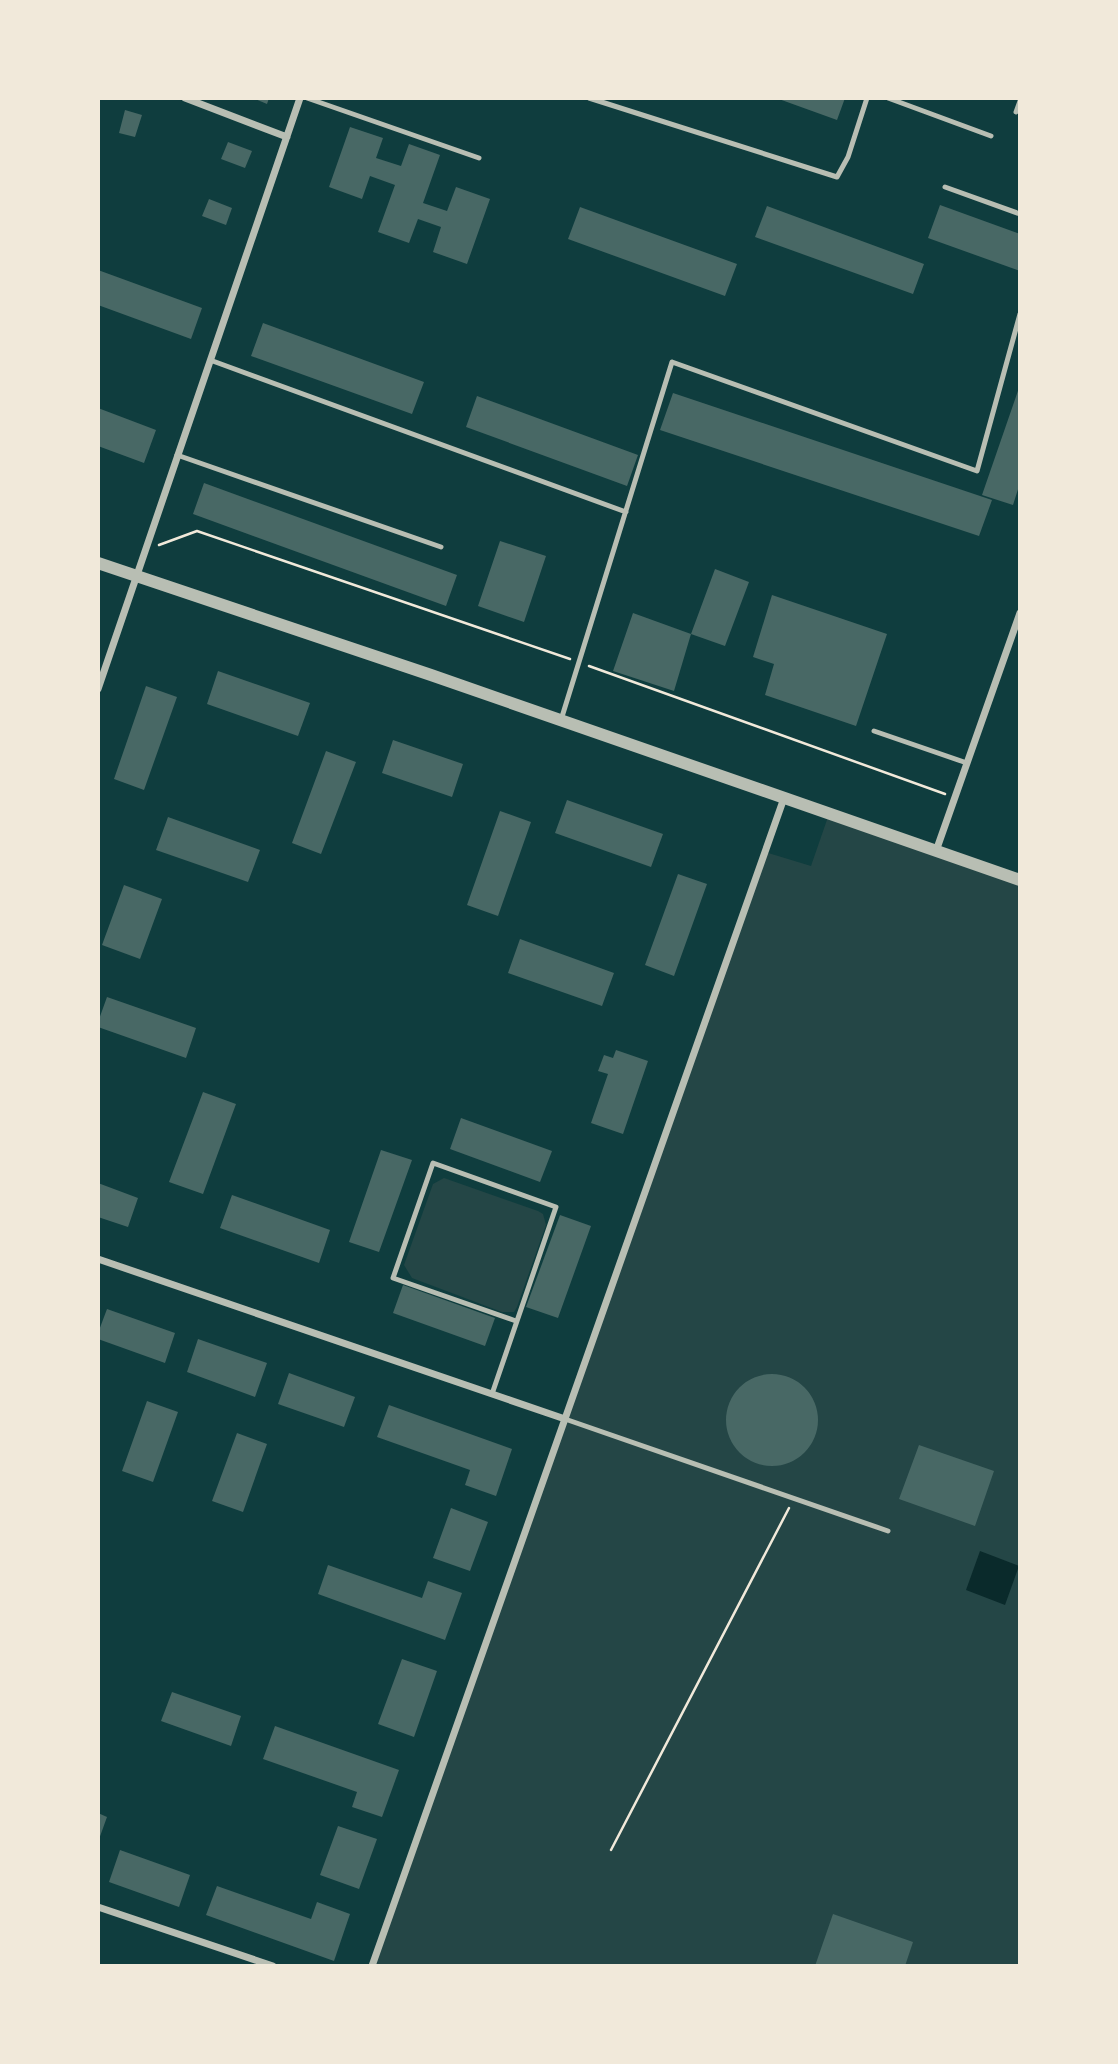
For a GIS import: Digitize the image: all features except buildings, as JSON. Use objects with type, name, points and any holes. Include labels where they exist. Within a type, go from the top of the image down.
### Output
[{"type":"street","points":[[185,98],[287,137]]},
{"type":"street","points":[[98,689],[300,98]]},
{"type":"street","points":[[98,563],[1020,880]]},
{"type":"street","points":[[936,851],[1020,613]]},
{"type":"street","points":[[372,1966],[784,798]]},
{"type":"street","points":[[98,1259],[565,1419]]},
{"type":"street","points":[[98,1907],[273,1966]]},
{"type":"lane","points":[[306,98],[479,158]]},
{"type":"lane","points":[[589,98],[837,177],[848,157],[867,98]]},
{"type":"lane","points":[[887,98],[991,136]]},
{"type":"lane","points":[[1016,113],[1020,101]]},
{"type":"lane","points":[[945,187],[1020,214]]},
{"type":"lane","points":[[561,720],[672,362],[977,471],[1020,314]]},
{"type":"lane","points":[[210,360],[625,512]]},
{"type":"lane","points":[[177,454],[441,547]]},
{"type":"lane","points":[[874,731],[967,763]]},
{"type":"lane","points":[[492,1394],[555,1207],[433,1163],[393,1278],[516,1321]]},
{"type":"lane","points":[[565,1419],[888,1531]]},
{"type":"path","points":[[144,551],[197,531],[571,660]]},
{"type":"path","points":[[584,665],[955,797]]},
{"type":"path","points":[[611,1850],[794,1498]]},
{"type":"shaded area","points":[[829,814],[1020,881],[1020,1966],[372,1966],[765,852],[811,866]]},
{"type":"shaded area","points":[[444,1178],[543,1214],[546,1225],[514,1312],[502,1312],[412,1278],[404,1265],[433,1184]]},
{"type":"shaded area","points":[[980,1551],[1019,1566],[1005,1605],[966,1590]]}]
